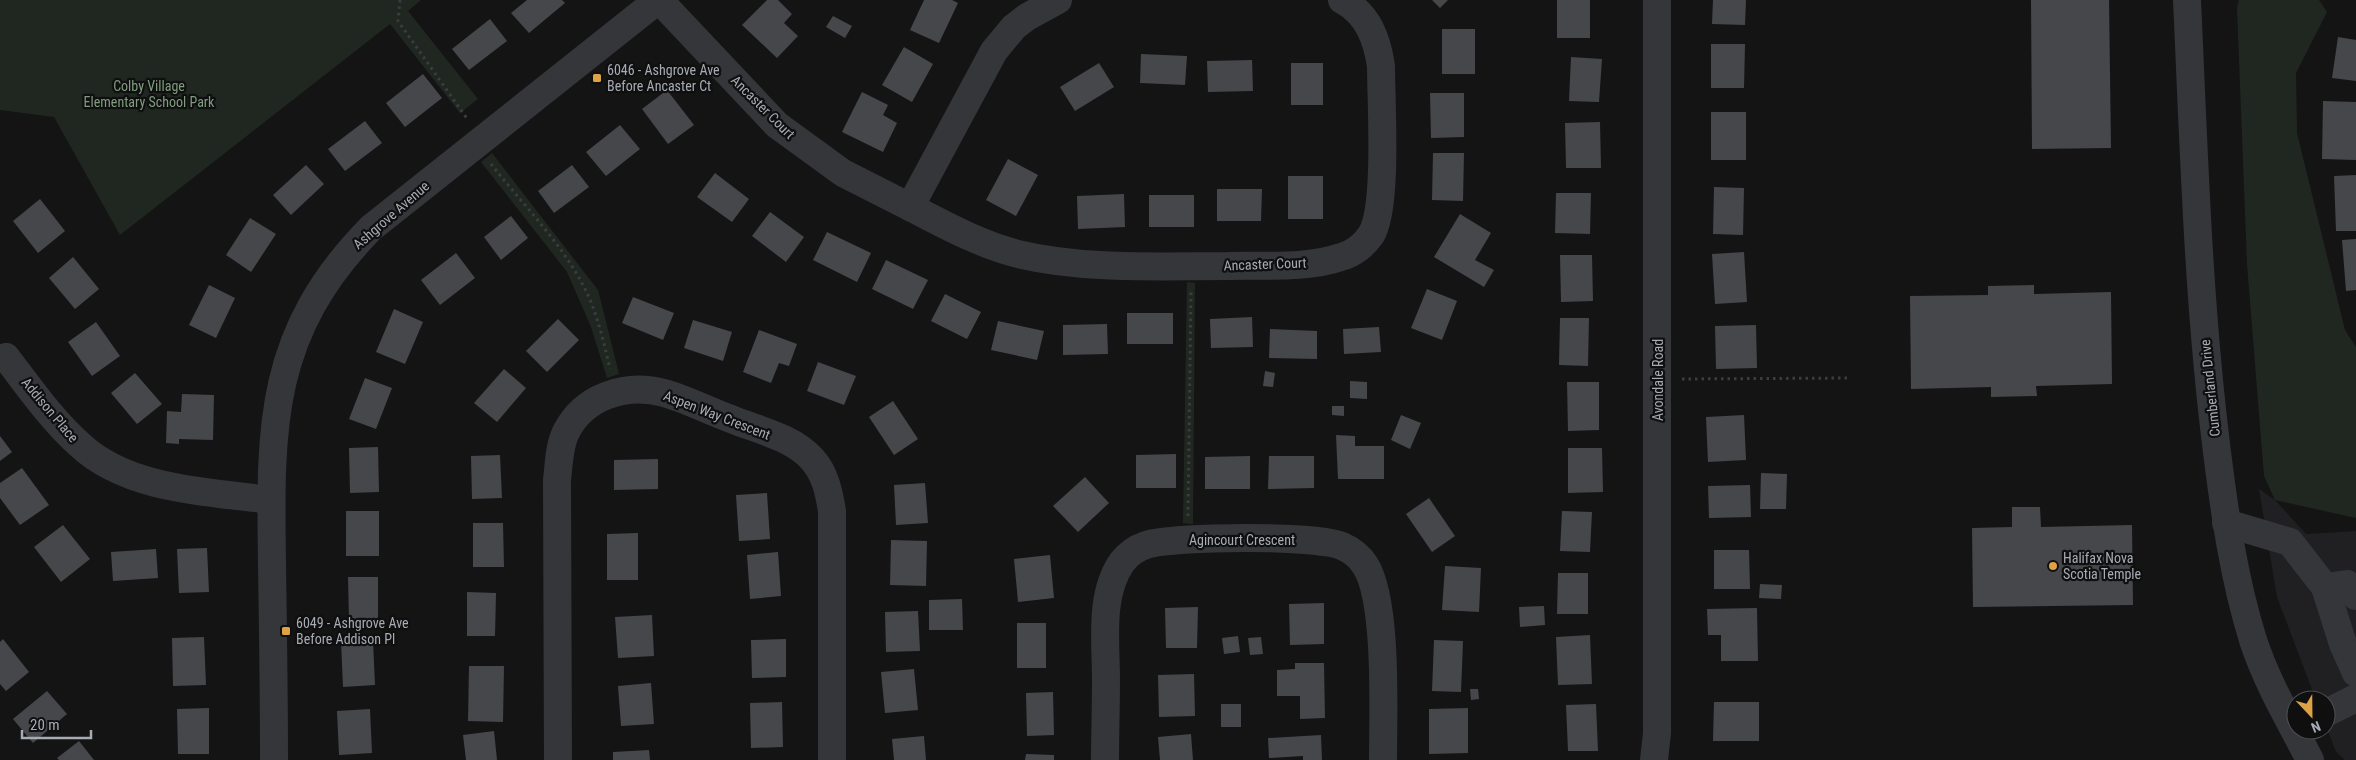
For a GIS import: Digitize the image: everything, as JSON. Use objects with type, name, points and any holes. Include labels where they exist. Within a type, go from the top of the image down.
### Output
[{"type":"street","name":"Ashgrove Avenue","points":[[274,760],[272,446],[281,384],[289,355],[315,301],[336,268],[371,228],[659,0]]},
{"type":"street","name":"Ancaster Court","points":[[659,0],[777,125],[843,173],[968,237],[1018,254],[1078,262],[1192,266],[1287,265],[1328,261],[1352,252],[1363,245],[1371,235],[1379,213],[1381,185],[1380,66],[1378,50],[1369,26],[1352,6],[1342,0]]},
{"type":"street","points":[[910,207],[994,50],[1020,22],[1058,0]]},
{"type":"street","name":"Avondale Road","points":[[1654,760],[1657,723],[1657,0]]},
{"type":"street","name":"Cumberland Drive","points":[[2188,0],[2197,232],[2210,400],[2226,523],[2234,568],[2254,640],[2266,676],[2286,712]]},
{"type":"street","name":"Addison Place","points":[[2,349],[61,427],[80,446],[111,467],[168,486],[271,500]]},
{"type":"street","name":"Aspen Way Crescent","points":[[558,760],[557,480],[560,452],[566,432],[580,412],[593,401],[616,392],[631,389],[664,393],[798,446],[818,467],[828,488],[832,511],[832,760]]},
{"type":"street","points":[[2226,523],[2290,542],[2325,587],[2343,644],[2356,673]]},
{"type":"street","name":"Agincourt Crescent","points":[[1106,760],[1106,613],[1114,577],[1127,557],[1140,547],[1162,541],[1188,540],[1308,540],[1343,546],[1359,557],[1370,574],[1377,605],[1383,688],[1383,760]]},
{"type":"street","points":[[2325,587],[2347,584],[2356,596]]},
{"type":"street","points":[[2336,708],[2356,698]]},
{"type":"street","name":"Cumberland Drive","points":[[2301,740],[2310,760]]},
{"type":"path","points":[[400,0],[398,22],[483,139],[486,158],[559,249],[586,292],[600,328],[616,392]]},
{"type":"path","points":[[1188,540],[1192,266]]},
{"type":"path","points":[[1658,380],[1851,378]]},
{"type":"shaded area","points":[[2259,489],[2275,500],[2306,534],[2356,531],[2356,760],[2345,760],[2336,752],[2331,740],[2336,740],[2336,690],[2312,690],[2277,597]]},
{"type":"green space","name":"Colby Village Elementary School Park","points":[[0,0],[421,0],[408,11],[478,99],[460,113],[390,24],[120,235],[54,117],[0,110]]},
{"type":"green space","points":[[2239,0],[2319,0],[2327,12],[2296,73],[2297,133],[2345,330],[2356,347],[2356,518],[2275,500],[2264,476],[2247,264],[2237,8]]},
{"type":"green space","points":[[492,153],[598,290],[619,374],[607,378],[591,327],[567,272],[481,162]]},
{"type":"green space","points":[[1187,282],[1195,283],[1193,524],[1183,523]]},
{"type":"building","points":[[527,0],[562,0],[565,3],[529,33],[511,13]]},
{"type":"building","points":[[767,0],[778,0],[792,14],[784,23],[798,36],[777,58],[742,25]]},
{"type":"building","points":[[924,0],[952,0],[958,3],[939,43],[910,30]]},
{"type":"building","points":[[1432,0],[1448,0],[1440,8]]},
{"type":"building","points":[[1557,0],[1590,0],[1590,38],[1557,38]]},
{"type":"building","points":[[1713,0],[1746,0],[1745,25],[1712,24]]},
{"type":"building","points":[[2031,0],[2109,0],[2111,148],[2032,149]]},
{"type":"building","points":[[833,16],[852,26],[845,38],[826,27]]},
{"type":"building","points":[[490,19],[507,41],[469,70],[452,49]]},
{"type":"building","points":[[1442,29],[1475,29],[1475,74],[1442,74]]},
{"type":"building","points":[[2338,37],[2356,40],[2356,81],[2332,78]]},
{"type":"building","points":[[1711,44],[1745,44],[1744,88],[1711,88]]},
{"type":"building","points":[[904,47],[933,64],[912,102],[882,85]]},
{"type":"building","points":[[1141,54],[1187,56],[1185,85],[1140,83]]},
{"type":"building","points":[[1571,57],[1602,59],[1599,102],[1569,101]]},
{"type":"building","points":[[1252,60],[1253,91],[1208,92],[1207,61]]},
{"type":"building","points":[[1099,63],[1114,87],[1075,111],[1060,87]]},
{"type":"building","points":[[1291,63],[1323,63],[1323,105],[1291,105]]},
{"type":"building","points":[[423,74],[442,98],[405,127],[386,103]]},
{"type":"building","points":[[667,90],[694,125],[668,144],[642,109]]},
{"type":"building","points":[[862,92],[888,105],[883,115],[897,123],[883,152],[842,132]]},
{"type":"building","points":[[1430,93],[1464,93],[1464,137],[1431,138]]},
{"type":"building","points":[[2323,101],[2356,102],[2356,160],[2322,159]]},
{"type":"building","points":[[1711,112],[1746,112],[1746,160],[1711,160]]},
{"type":"building","points":[[365,121],[382,143],[345,171],[328,149]]},
{"type":"building","points":[[1600,122],[1601,168],[1566,168],[1565,123]]},
{"type":"building","points":[[620,125],[640,149],[606,176],[586,152]]},
{"type":"building","points":[[1433,153],[1464,153],[1463,201],[1432,200]]},
{"type":"building","points":[[1008,159],[1038,175],[1016,216],[986,200]]},
{"type":"building","points":[[306,165],[324,184],[291,215],[273,195]]},
{"type":"building","points":[[572,165],[589,187],[554,213],[538,191]]},
{"type":"building","points":[[715,173],[749,199],[732,222],[697,197]]},
{"type":"building","points":[[2356,175],[2356,231],[2336,231],[2334,176]]},
{"type":"building","points":[[1288,176],[1323,176],[1323,219],[1288,219]]},
{"type":"building","points":[[1714,187],[1744,188],[1743,235],[1713,234]]},
{"type":"building","points":[[1217,189],[1262,189],[1261,221],[1217,221]]},
{"type":"building","points":[[1556,193],[1591,193],[1590,234],[1555,233]]},
{"type":"building","points":[[1124,194],[1125,227],[1078,229],[1077,196]]},
{"type":"building","points":[[1149,195],[1194,195],[1194,227],[1149,227]]},
{"type":"building","points":[[40,199],[65,231],[38,253],[13,221]]},
{"type":"building","points":[[770,212],[804,237],[786,262],[752,236]]},
{"type":"building","points":[[1460,214],[1491,233],[1475,260],[1494,270],[1484,287],[1434,257]]},
{"type":"building","points":[[511,216],[528,238],[501,260],[484,237]]},
{"type":"building","points":[[250,218],[276,234],[251,272],[226,255]]},
{"type":"building","points":[[827,232],[871,253],[857,282],[813,260]]},
{"type":"building","points":[[2356,239],[2356,290],[2346,291],[2342,240]]},
{"type":"building","points":[[1744,252],[1747,302],[1715,304],[1712,254]]},
{"type":"building","points":[[456,253],[475,278],[440,305],[421,280]]},
{"type":"building","points":[[1560,255],[1592,255],[1593,301],[1561,302]]},
{"type":"building","points":[[73,257],[99,289],[75,309],[49,278]]},
{"type":"building","points":[[886,260],[928,280],[913,309],[872,289]]},
{"type":"building","points":[[209,285],[235,298],[216,338],[189,325]]},
{"type":"building","points":[[2034,285],[2034,294],[2111,292],[2112,384],[2036,386],[2037,396],[1991,397],[1991,387],[1911,389],[1910,296],[1988,295],[1988,286]]},
{"type":"building","points":[[1427,289],[1457,301],[1442,340],[1411,328]]},
{"type":"building","points":[[945,294],[981,312],[967,339],[931,321]]},
{"type":"building","points":[[633,297],[674,313],[663,340],[622,323]]},
{"type":"building","points":[[394,309],[423,322],[405,364],[376,352]]},
{"type":"building","points":[[1127,313],[1173,313],[1173,344],[1127,344]]},
{"type":"building","points":[[1252,317],[1253,347],[1211,348],[1210,319]]},
{"type":"building","points":[[1560,318],[1589,318],[1588,366],[1559,365]]},
{"type":"building","points":[[558,319],[579,340],[547,372],[526,351]]},
{"type":"building","points":[[693,320],[732,332],[723,361],[684,348]]},
{"type":"building","points":[[998,321],[1044,331],[1037,360],[991,350]]},
{"type":"building","points":[[96,322],[120,356],[92,376],[68,342]]},
{"type":"building","points":[[1107,324],[1108,354],[1063,355],[1063,325]]},
{"type":"building","points":[[1756,325],[1757,368],[1716,369],[1715,326]]},
{"type":"building","points":[[1379,327],[1381,352],[1344,354],[1343,329]]},
{"type":"building","points":[[1270,329],[1317,331],[1317,359],[1269,358]]},
{"type":"building","points":[[759,330],[797,344],[789,366],[779,363],[771,383],[743,372]]},
{"type":"building","points":[[818,362],[856,376],[844,405],[807,391]]},
{"type":"building","points":[[504,369],[526,388],[497,422],[474,403]]},
{"type":"building","points":[[1265,371],[1275,373],[1273,387],[1263,386]]},
{"type":"building","points":[[135,373],[162,404],[137,424],[111,393]]},
{"type":"building","points":[[365,378],[392,388],[376,429],[349,419]]},
{"type":"building","points":[[1350,381],[1367,382],[1367,399],[1350,398]]},
{"type":"building","points":[[1567,382],[1599,382],[1599,430],[1568,431]]},
{"type":"building","points":[[182,394],[214,395],[213,440],[179,439],[179,444],[166,443],[167,411],[181,412]]},
{"type":"building","points":[[893,401],[918,439],[894,455],[869,417]]},
{"type":"building","points":[[1332,406],[1344,406],[1344,416],[1332,415]]},
{"type":"building","points":[[1401,415],[1421,423],[1410,449],[1391,440]]},
{"type":"building","points":[[1744,415],[1746,460],[1708,462],[1706,417]]},
{"type":"building","points":[[1336,435],[1355,436],[1355,446],[1384,446],[1384,479],[1338,479]]},
{"type":"building","points":[[0,436],[12,452],[0,461]]},
{"type":"building","points":[[378,447],[379,492],[350,493],[349,448]]},
{"type":"building","points":[[1568,448],[1602,448],[1603,492],[1568,493]]},
{"type":"building","points":[[1176,454],[1176,488],[1136,488],[1136,455]]},
{"type":"building","points":[[500,455],[502,498],[472,499],[471,456]]},
{"type":"building","points":[[1250,456],[1250,489],[1205,489],[1205,457]]},
{"type":"building","points":[[1269,456],[1314,456],[1314,488],[1268,489]]},
{"type":"building","points":[[658,459],[658,489],[614,490],[614,460]]},
{"type":"building","points":[[22,468],[49,505],[20,525],[0,498],[0,483]]},
{"type":"building","points":[[1761,473],[1787,474],[1786,509],[1760,509]]},
{"type":"building","points":[[1085,477],[1109,503],[1078,532],[1053,506]]},
{"type":"building","points":[[925,483],[928,523],[896,525],[894,485]]},
{"type":"building","points":[[1750,485],[1751,517],[1709,518],[1708,486]]},
{"type":"building","points":[[767,493],[770,539],[739,541],[736,495]]},
{"type":"building","points":[[1429,498],[1455,536],[1432,552],[1406,514]]},
{"type":"building","name":"Halifax Nova Scotia Temple","points":[[2012,507],[2040,507],[2041,527],[2132,525],[2133,605],[1973,607],[1972,528],[2012,527]]},
{"type":"building","points":[[346,511],[379,511],[379,556],[346,556]]},
{"type":"building","points":[[1562,511],[1592,512],[1590,552],[1560,551]]},
{"type":"building","points":[[473,523],[503,523],[504,567],[473,567]]},
{"type":"building","points":[[63,525],[90,559],[61,582],[34,547]]},
{"type":"building","points":[[638,533],[638,580],[607,580],[607,534]]},
{"type":"building","points":[[891,540],[927,541],[926,586],[890,585]]},
{"type":"building","points":[[207,548],[209,592],[179,593],[177,549]]},
{"type":"building","points":[[156,549],[158,578],[113,581],[111,552]]},
{"type":"building","points":[[1714,550],[1749,550],[1750,589],[1714,589]]},
{"type":"building","points":[[778,552],[781,596],[750,599],[747,555]]},
{"type":"building","points":[[1050,555],[1054,598],[1018,602],[1014,559]]},
{"type":"building","points":[[1445,566],[1481,568],[1479,612],[1442,610]]},
{"type":"building","points":[[1558,573],[1588,573],[1588,614],[1557,614]]},
{"type":"building","points":[[348,577],[378,577],[378,621],[349,621]]},
{"type":"building","points":[[1760,584],[1782,585],[1781,599],[1759,598]]},
{"type":"building","points":[[467,592],[496,593],[495,636],[467,636]]},
{"type":"building","points":[[962,599],[963,630],[929,630],[929,600]]},
{"type":"building","points":[[1324,603],[1324,644],[1290,645],[1289,604]]},
{"type":"building","points":[[1544,606],[1545,625],[1520,627],[1519,607]]},
{"type":"building","points":[[1198,607],[1197,648],[1166,648],[1165,608]]},
{"type":"building","points":[[1757,608],[1758,661],[1721,661],[1721,635],[1708,635],[1707,609]]},
{"type":"building","points":[[918,611],[920,651],[886,652],[885,612]]},
{"type":"building","points":[[652,615],[654,656],[618,658],[615,617]]},
{"type":"building","points":[[1017,623],[1046,623],[1046,668],[1017,668]]},
{"type":"building","points":[[1590,635],[1592,684],[1558,685],[1556,637]]},
{"type":"building","points":[[1238,636],[1240,652],[1224,654],[1222,638]]},
{"type":"building","points":[[204,637],[206,685],[173,686],[172,638]]},
{"type":"building","points":[[1261,637],[1263,654],[1250,655],[1248,638]]},
{"type":"building","points":[[3,639],[29,672],[6,691],[0,684],[0,642]]},
{"type":"building","points":[[786,639],[786,677],[752,678],[751,640]]},
{"type":"building","points":[[1434,640],[1463,641],[1461,692],[1432,691]]},
{"type":"building","points":[[373,641],[375,685],[343,687],[341,642]]},
{"type":"building","points":[[1295,663],[1324,663],[1325,718],[1300,719],[1300,696],[1277,696],[1277,670],[1295,669]]},
{"type":"building","points":[[469,666],[504,666],[503,722],[468,721]]},
{"type":"building","points":[[914,669],[918,710],[885,713],[881,672]]},
{"type":"building","points":[[1194,674],[1195,716],[1159,717],[1158,675]]},
{"type":"building","points":[[651,683],[654,724],[621,726],[618,686]]},
{"type":"building","points":[[1470,689],[1478,689],[1479,699],[1471,700]]},
{"type":"building","points":[[47,691],[67,714],[33,743],[13,719]]},
{"type":"building","points":[[1053,692],[1054,735],[1027,736],[1026,693]]},
{"type":"building","points":[[782,702],[783,747],[751,748],[750,703]]},
{"type":"building","points":[[1714,702],[1759,702],[1759,741],[1713,741]]},
{"type":"building","points":[[1221,704],[1241,704],[1241,727],[1221,727]]},
{"type":"building","points":[[1596,704],[1598,751],[1568,751],[1566,705]]},
{"type":"building","points":[[209,708],[209,754],[178,754],[177,709]]},
{"type":"building","points":[[1468,708],[1468,753],[1429,754],[1429,709]]},
{"type":"building","points":[[370,709],[372,753],[339,755],[337,711]]},
{"type":"building","points":[[494,731],[497,760],[466,760],[463,735]]},
{"type":"building","points":[[1191,734],[1193,760],[1160,760],[1158,737]]},
{"type":"building","points":[[1321,735],[1322,760],[1303,760],[1303,756],[1269,758],[1268,738]]},
{"type":"building","points":[[924,736],[926,760],[894,760],[892,739]]},
{"type":"building","points":[[79,741],[94,760],[59,760],[57,758]]},
{"type":"building","points":[[649,750],[650,760],[613,760],[613,752]]},
{"type":"building","points":[[1026,754],[1054,755],[1054,760],[1025,760]]},
{"type":"place","name":"6046 - Ashgrove Ave Before Ancaster Ct","points":[[597,78]]},
{"type":"place","name":"Halifax Nova Scotia Temple","points":[[2053,566]]},
{"type":"place","name":"6049 - Ashgrove Ave Before Addison Pl","points":[[286,631]]}]
